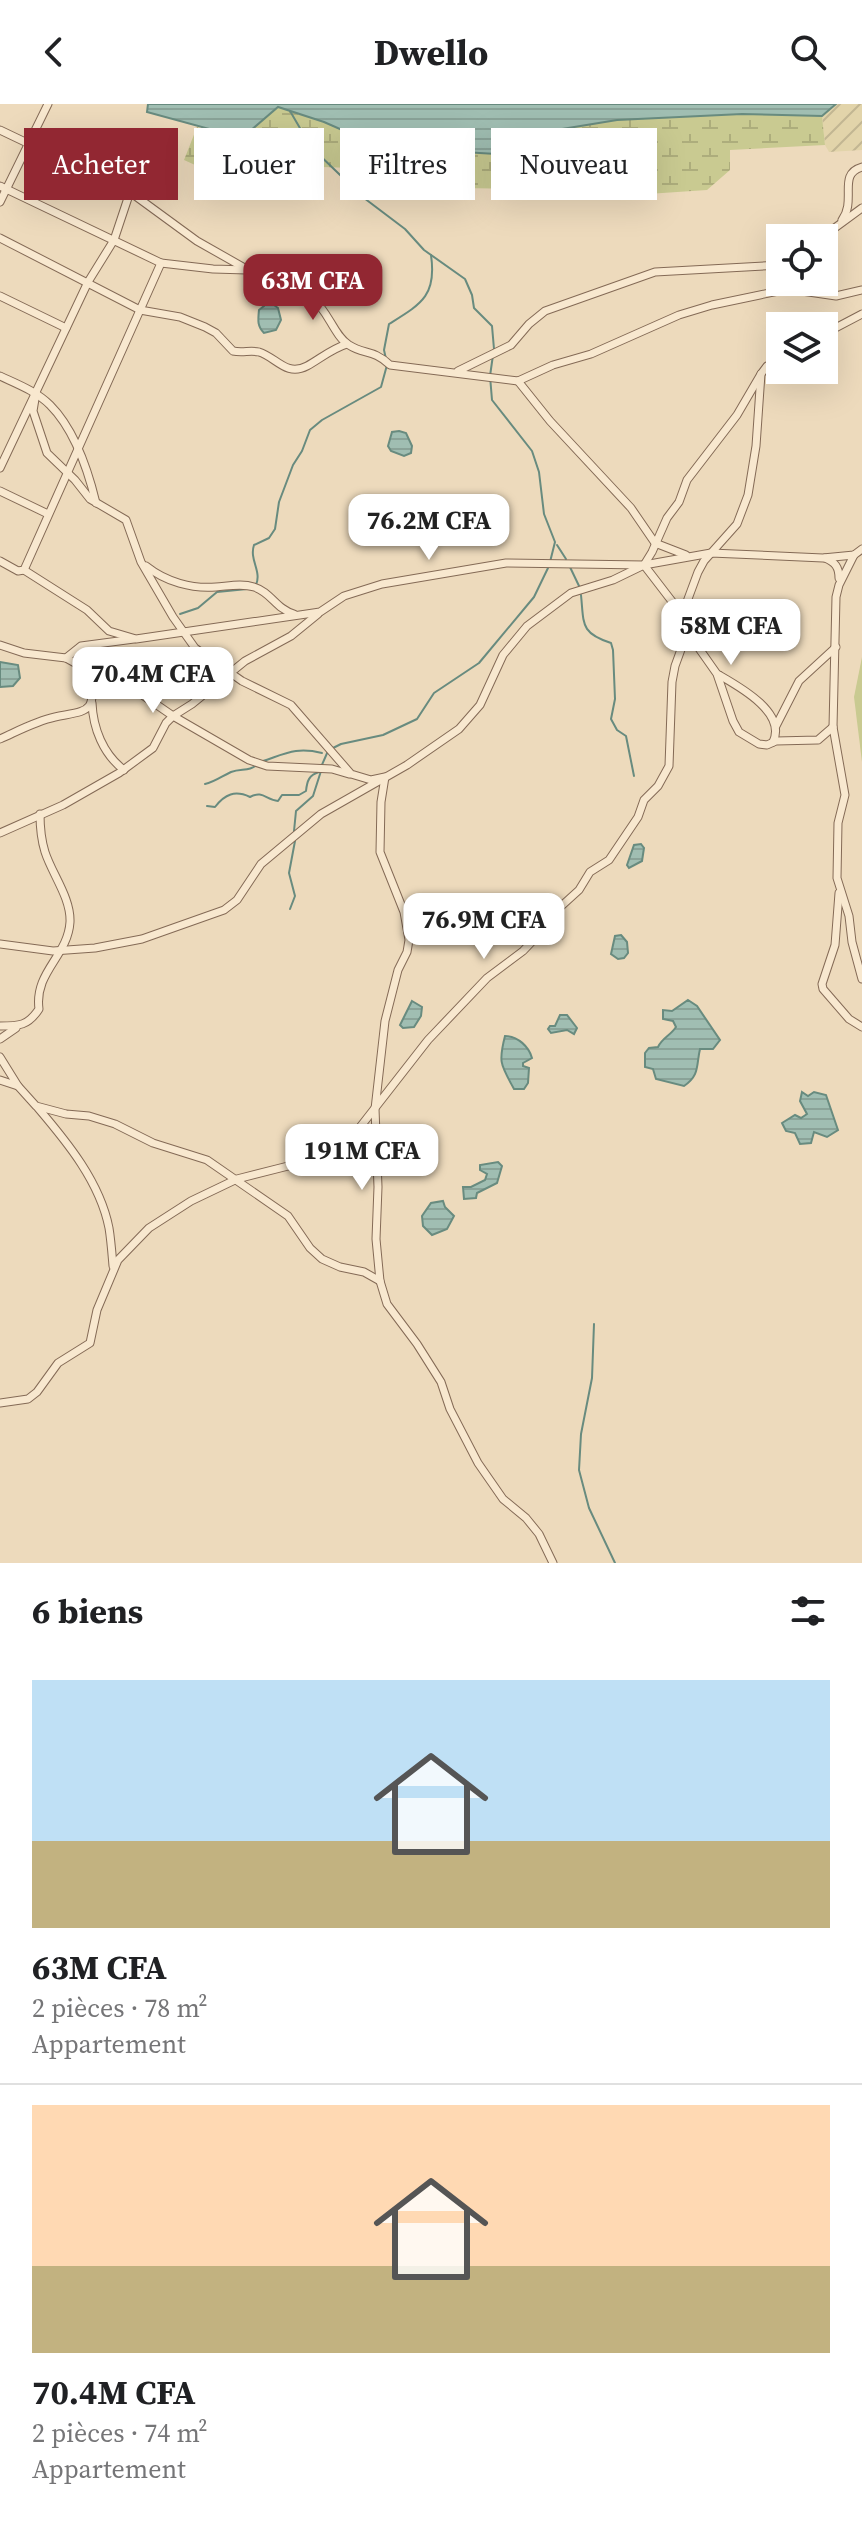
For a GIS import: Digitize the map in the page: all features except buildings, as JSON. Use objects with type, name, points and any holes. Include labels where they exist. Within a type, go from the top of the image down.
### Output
[{"type":"street","points":[[36,128],[48,104]]},
{"type":"street","points":[[0,130],[24,143]]},
{"type":"street","points":[[0,202],[3,188],[24,152]]},
{"type":"street","points":[[842,220],[849,208],[849,177],[860,169]]},
{"type":"street","points":[[3,188],[161,263],[248,270]]},
{"type":"street","points":[[0,468],[88,282],[114,240],[127,200]]},
{"type":"street","points":[[141,200],[197,241],[319,304],[347,344],[378,354],[390,365],[518,381],[553,365],[591,354],[679,315],[712,305],[788,289],[836,296],[862,290]]},
{"type":"street","points":[[837,224],[862,208]]},
{"type":"street","points":[[0,238],[140,310],[195,322],[216,333],[233,351],[258,352],[277,365],[287,368],[307,366],[347,344]]},
{"type":"street","points":[[24,570],[161,263]]},
{"type":"street","points":[[454,372],[511,345],[545,311],[655,272],[766,266]]},
{"type":"street","points":[[0,296],[66,328]]},
{"type":"street","points":[[838,327],[862,314]]},
{"type":"street","points":[[0,944],[60,951],[95,948],[142,939],[224,910],[237,900],[261,864],[321,814],[407,765],[465,723],[480,705],[503,655],[527,626],[571,593],[613,580],[644,565],[667,518],[679,502],[687,480],[737,415],[766,367]]},
{"type":"street","points":[[0,1403],[28,1399],[37,1392],[58,1363],[90,1343],[97,1310],[122,1254],[161,1218],[237,1179],[331,1153],[357,1131],[438,1029],[487,978],[523,951],[551,921],[557,910],[579,890],[590,872],[609,860],[638,817],[644,800],[664,778],[671,751],[672,682],[683,644],[684,617],[698,572],[737,524],[748,495],[756,446],[761,374]]},
{"type":"street","points":[[0,376],[36,393],[51,406],[72,435],[96,503]]},
{"type":"street","points":[[518,381],[550,421],[631,508],[655,543],[691,557]]},
{"type":"street","points":[[36,393],[33,411],[42,445],[90,499],[126,520],[141,562],[195,648],[229,673],[291,705],[351,774]]},
{"type":"street","points":[[0,491],[48,514]]},
{"type":"street","points":[[839,585],[854,555],[862,549]]},
{"type":"street","points":[[0,833],[63,805],[124,770],[153,748],[173,716],[245,661],[291,636],[344,596],[382,584],[506,563],[644,565],[711,553],[823,558],[854,555]]},
{"type":"street","points":[[823,558],[839,570],[833,727],[845,795],[838,823],[836,852],[839,887],[837,932],[822,984],[849,1019],[862,1027]]},
{"type":"street","points":[[0,561],[18,571],[24,570],[87,610],[109,631],[136,639]]},
{"type":"street","points":[[141,562],[155,574],[195,587],[252,586],[265,591],[281,610],[298,615]]},
{"type":"street","points":[[644,565],[684,617],[698,647],[717,674],[739,732],[759,744],[818,740],[833,727]]},
{"type":"street","points":[[66,658],[81,646],[320,612]]},
{"type":"street","points":[[0,645],[24,653],[66,658],[91,672],[137,690],[173,716],[249,760],[267,766],[332,769],[371,780],[385,777]]},
{"type":"street","points":[[772,743],[783,708],[799,681],[836,647]]},
{"type":"street","points":[[91,672],[96,730],[111,756],[124,770]]},
{"type":"street","points":[[717,674],[753,697],[776,726]]},
{"type":"street","points":[[0,739],[47,719],[82,712],[92,700]]},
{"type":"street","points":[[385,777],[380,852],[404,912],[409,940],[385,1021],[375,1109],[376,1239],[380,1281],[387,1304],[441,1382],[450,1409],[478,1463],[503,1499],[526,1518],[539,1534],[553,1563]]},
{"type":"street","points":[[0,1039],[32,1020],[39,1009],[36,996],[43,978],[69,934],[70,911],[45,852],[40,814]]},
{"type":"street","points":[[839,887],[849,916],[862,979]]},
{"type":"street","points":[[0,1026],[18,1026]]},
{"type":"street","points":[[0,1057],[18,1086],[75,1151],[109,1226],[114,1269]]},
{"type":"street","points":[[0,1080],[18,1086]]},
{"type":"street","points":[[36,1106],[115,1124],[153,1143],[207,1160],[288,1216],[310,1248],[322,1259],[364,1272],[380,1281]]},
{"type":"shaded area","points":[[148,104],[836,104],[822,116],[742,114],[617,120],[568,128],[491,128],[491,154],[475,153],[475,128],[340,129],[278,107],[254,128],[205,128],[147,112]]},
{"type":"shaded area","points":[[836,104],[862,104],[862,150],[829,152],[825,145],[822,116]]},
{"type":"shaded area","points":[[264,294],[271,295],[281,320],[276,330],[264,333],[258,320],[259,310],[264,306]]},
{"type":"shaded area","points":[[392,432],[406,433],[412,446],[411,453],[404,456],[391,451],[388,446]]},
{"type":"shaded area","points":[[0,662],[18,665],[20,678],[13,686],[0,687]]},
{"type":"shaded area","points":[[641,844],[644,848],[642,861],[629,868],[627,865],[634,845]]},
{"type":"shaded area","points":[[621,935],[627,942],[628,953],[618,959],[611,954],[615,936]]},
{"type":"shaded area","points":[[688,1000],[697,1006],[720,1040],[713,1049],[700,1049],[695,1074],[684,1086],[656,1079],[653,1069],[645,1067],[645,1053],[649,1048],[658,1047],[676,1027],[673,1021],[663,1019],[663,1010],[672,1011]]},
{"type":"shaded area","points":[[412,1001],[422,1007],[421,1016],[414,1027],[403,1028],[400,1025]]},
{"type":"shaded area","points":[[560,1015],[567,1015],[577,1028],[574,1034],[567,1030],[551,1033],[548,1029],[555,1026]]},
{"type":"shaded area","points":[[505,1036],[522,1043],[532,1058],[523,1063],[529,1068],[528,1083],[524,1089],[514,1089],[504,1069],[501,1058]]},
{"type":"shaded area","points":[[802,1092],[808,1096],[814,1092],[826,1095],[838,1130],[827,1137],[814,1132],[811,1143],[800,1144],[795,1133],[786,1131],[782,1123],[795,1115],[801,1118],[807,1114],[800,1101]]},
{"type":"shaded area","points":[[498,1162],[502,1166],[497,1183],[477,1193],[476,1198],[464,1199],[463,1187],[471,1187],[485,1180],[487,1174],[480,1170],[480,1165]]},
{"type":"shaded area","points":[[443,1201],[454,1216],[447,1229],[432,1235],[423,1226],[422,1216],[431,1203]]},
{"type":"green space","points":[[278,107],[340,129],[340,168],[324,167],[324,128],[254,128]]},
{"type":"green space","points":[[742,114],[822,116],[825,145],[730,150],[730,170],[707,190],[657,193],[657,128],[568,128],[617,120]]},
{"type":"green space","points":[[194,135],[194,164],[184,160]]},
{"type":"green space","points":[[475,153],[491,154],[491,188],[475,188]]},
{"type":"green space","points":[[862,657],[862,762],[854,697]]},
{"type":"waterway","points":[[290,111],[311,147],[364,198],[405,229],[424,250],[465,279],[474,308],[492,326],[494,349]]},
{"type":"waterway","points":[[386,359],[384,350],[389,324],[410,311],[429,290],[431,255]]},
{"type":"waterway","points":[[493,355],[490,376],[492,400],[532,451],[539,472],[544,514],[555,542],[550,562]]},
{"type":"waterway","points":[[256,585],[258,575],[253,556],[254,545],[269,538],[275,529],[279,502],[310,430],[381,387],[387,365]]},
{"type":"waterway","points":[[557,545],[566,559]]},
{"type":"waterway","points":[[569,565],[580,588]]},
{"type":"waterway","points":[[333,748],[383,735],[417,719],[434,693],[479,663],[534,597],[548,568]]},
{"type":"waterway","points":[[180,614],[198,608],[217,592],[247,589]]},
{"type":"waterway","points":[[581,595],[589,631],[611,643],[615,699],[611,719],[617,730],[626,736],[634,776]]},
{"type":"waterway","points":[[263,761],[299,751],[322,753]]},
{"type":"waterway","points":[[321,767],[328,751]]},
{"type":"waterway","points":[[205,784],[258,764]]},
{"type":"waterway","points":[[294,831],[296,811],[313,796],[321,771]]},
{"type":"waterway","points":[[207,806],[215,807],[227,796],[235,794],[250,797],[261,795],[278,801],[282,795],[299,795],[306,791],[311,777],[319,772]]},
{"type":"waterway","points":[[290,909],[295,896],[289,873],[295,841]]},
{"type":"waterway","points":[[594,1324],[592,1378],[581,1434],[579,1470],[589,1508],[615,1563]]}]
